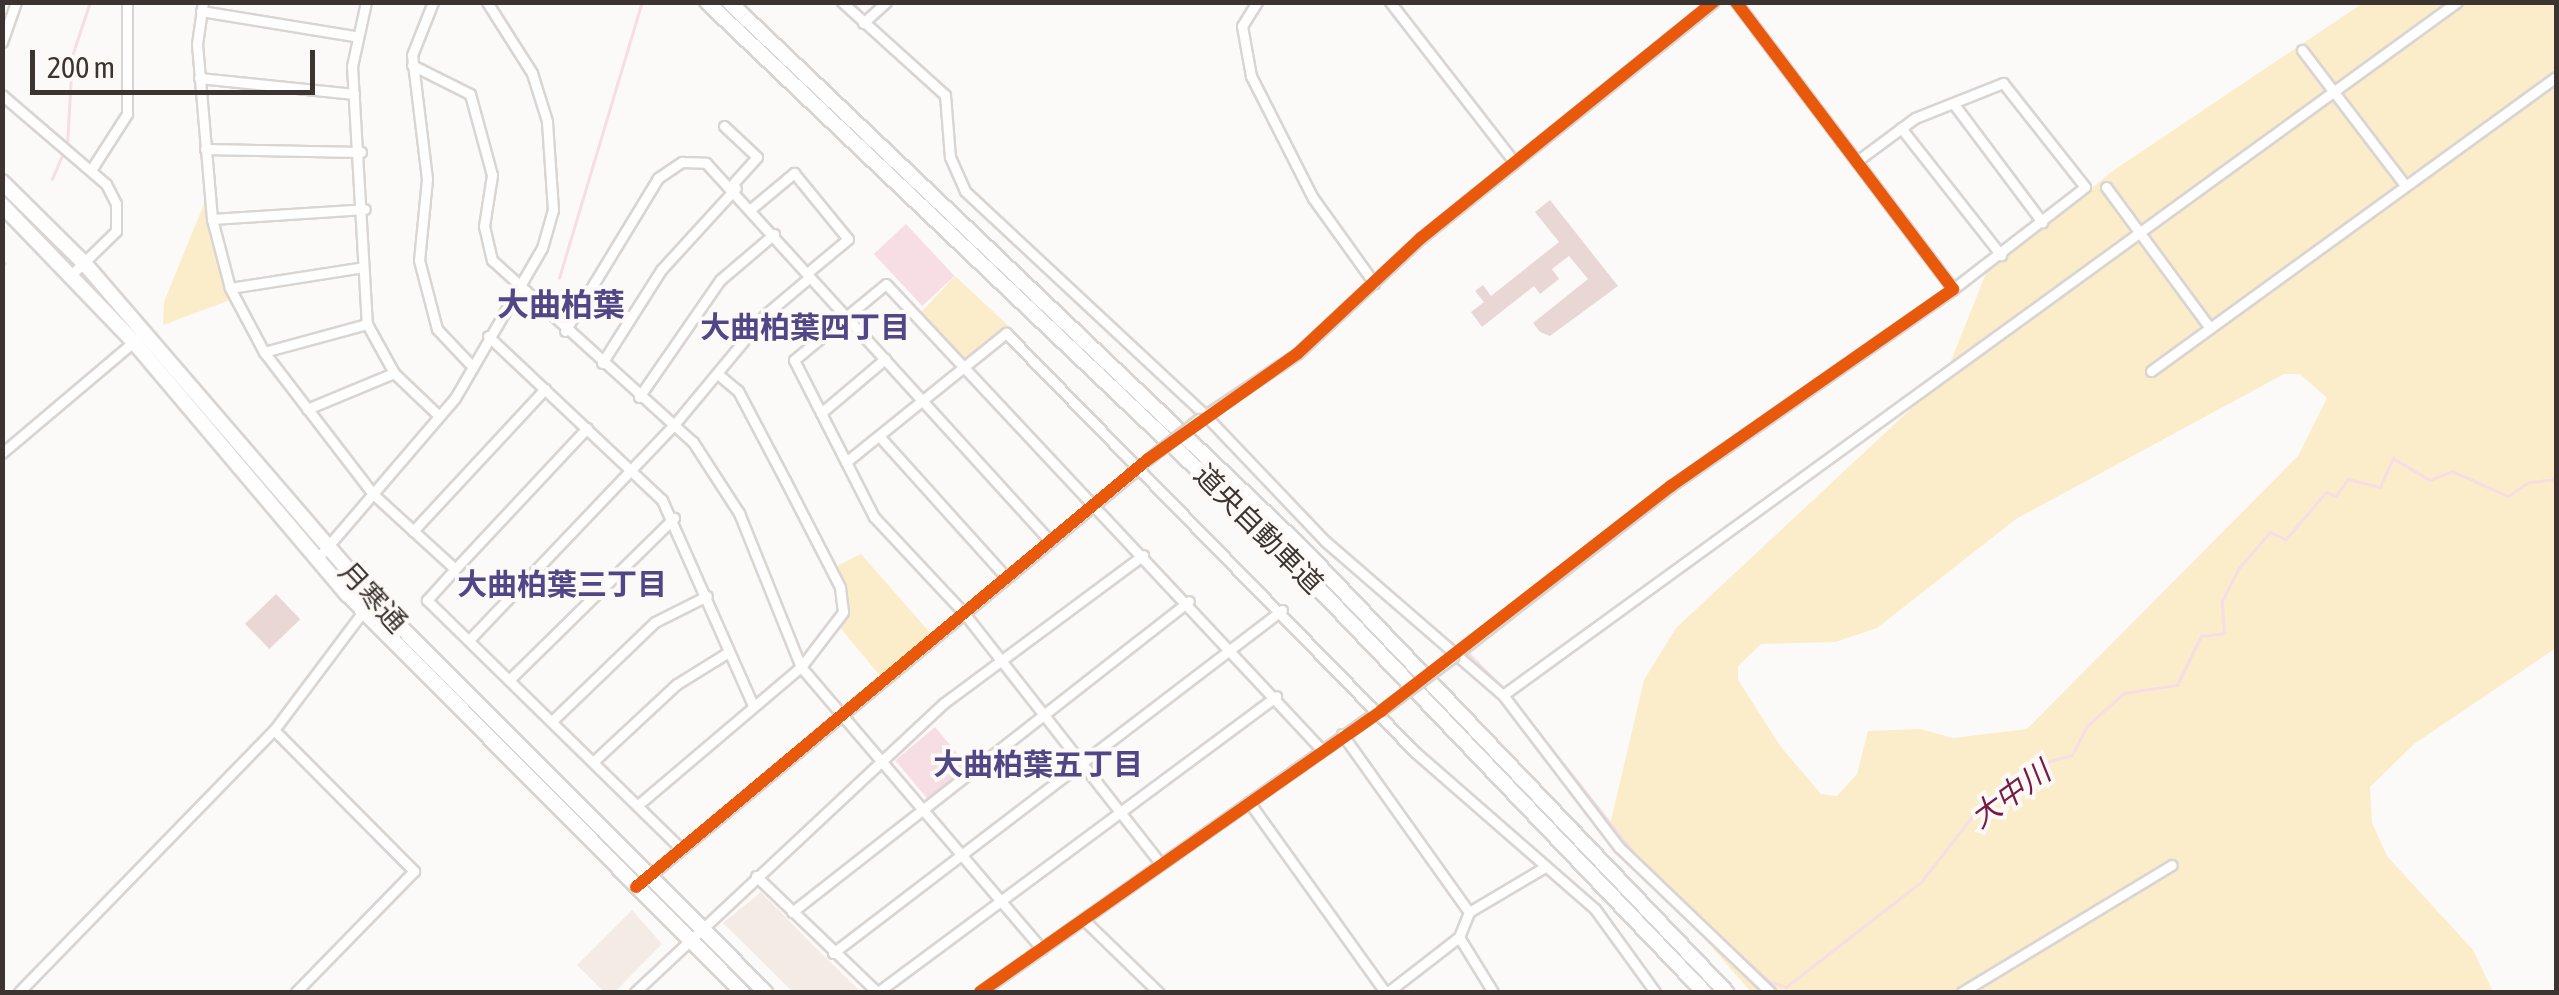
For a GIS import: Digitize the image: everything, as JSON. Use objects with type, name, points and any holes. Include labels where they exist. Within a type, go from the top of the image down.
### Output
[{"type":"highway","name":"道央自動車道","points":[[706,2],[1312,580],[1704,992]]},
{"type":"highway","name":"道央自動車道","points":[[729,2],[1304,549],[1726,992]]},
{"type":"highway","name":"月寒通","points":[[2,182],[368,605],[695,934],[765,992]]},
{"type":"highway","name":"月寒通","points":[[2,206],[79,269]]},
{"type":"highway","name":"月寒通","points":[[695,934],[742,992]]},
{"type":"street","points":[[2,42],[16,2]]},
{"type":"street","points":[[91,170],[127,114],[128,2]]},
{"type":"street","points":[[366,2],[354,36],[354,94],[366,210],[358,268],[367,324],[394,373],[439,416]]},
{"type":"street","points":[[434,2],[412,65],[427,178],[419,260],[437,329],[469,363]]},
{"type":"street","points":[[322,554],[439,416],[469,363],[520,292],[553,210],[552,160],[532,73],[487,2]]},
{"type":"street","points":[[842,2],[945,95],[950,158],[965,191],[1202,417],[1325,541],[1503,695],[1619,847],[1770,992]]},
{"type":"street","points":[[863,23],[886,2]]},
{"type":"street","points":[[1257,2],[1242,26],[1251,76],[1313,198],[1374,284]]},
{"type":"street","points":[[1390,2],[1514,162]]},
{"type":"street","points":[[642,882],[1049,540],[1202,417],[1298,353],[1514,162],[1714,2]]},
{"type":"street","points":[[1736,2],[1953,289]]},
{"type":"street","points":[[1503,695],[2457,2]]},
{"type":"street","points":[[354,36],[202,7],[199,78],[212,219],[230,288],[264,352],[373,494],[455,569]]},
{"type":"street","points":[[2302,50],[2405,185]]},
{"type":"street","points":[[412,65],[470,94],[490,156],[484,226],[492,260],[520,292],[673,426],[719,475],[739,513],[801,667],[962,860],[1042,948]]},
{"type":"street","points":[[2150,371],[2556,77]]},
{"type":"street","points":[[199,78],[354,94]]},
{"type":"street","points":[[980,992],[1320,748],[1379,711],[1671,486],[2001,255],[2085,186],[2002,84],[1902,128],[1858,161]]},
{"type":"street","points":[[2,95],[91,170],[116,204],[116,232],[79,269]]},
{"type":"street","points":[[1953,103],[2042,222]]},
{"type":"street","points":[[602,362],[662,270],[757,157],[724,126]]},
{"type":"street","points":[[1902,128],[2001,255]]},
{"type":"street","points":[[205,150],[361,152]]},
{"type":"street","points":[[565,332],[658,178],[682,162],[706,163],[734,186],[808,275],[1049,540]]},
{"type":"street","points":[[469,640],[628,467],[673,426],[766,314],[848,239],[794,174],[752,208]]},
{"type":"street","points":[[2106,187],[2210,328]]},
{"type":"street","points":[[212,219],[366,210]]},
{"type":"street","points":[[639,396],[720,280],[774,234]]},
{"type":"street","points":[[230,288],[358,268]]},
{"type":"street","points":[[1160,863],[963,612],[874,517],[794,360],[886,284],[1094,506],[1234,648],[1320,748]]},
{"type":"street","points":[[264,352],[367,324]]},
{"type":"street","points":[[846,462],[1006,333],[1144,464],[1379,711],[1624,940],[1655,992]]},
{"type":"street","points":[[488,336],[628,467],[674,518],[728,654],[754,705]]},
{"type":"street","points":[[2,453],[139,337]]},
{"type":"street","points":[[821,413],[884,359]]},
{"type":"street","points":[[307,409],[394,373]]},
{"type":"street","points":[[638,805],[801,667],[831,637],[842,612],[840,587],[738,391],[718,374]]},
{"type":"street","points":[[413,531],[545,389]]},
{"type":"street","points":[[587,428],[428,600],[680,849]]},
{"type":"street","points":[[879,436],[1006,576]]},
{"type":"street","points":[[510,679],[674,518]]},
{"type":"street","points":[[635,992],[878,760],[1002,660],[1144,555]]},
{"type":"street","points":[[553,720],[655,622],[707,596]]},
{"type":"street","points":[[792,912],[1189,601]]},
{"type":"street","points":[[18,992],[274,730],[368,605]]},
{"type":"street","points":[[832,953],[962,860],[1282,610]]},
{"type":"street","points":[[594,761],[677,684],[728,654]]},
{"type":"street","points":[[756,876],[877,992],[1004,904],[1120,811],[1276,696]]},
{"type":"street","points":[[274,730],[414,871],[296,992]]},
{"type":"street","points":[[1342,734],[1469,912]]},
{"type":"street","points":[[1249,802],[1386,992],[1460,937],[1469,912],[1545,867]]},
{"type":"street","points":[[1962,992],[2172,865]]},
{"type":"street","points":[[1083,919],[1158,992]]},
{"type":"street","points":[[1460,937],[1493,992]]},
{"type":"shaded area","points":[[2363,3],[2556,3],[2556,648],[2414,744],[2370,787],[2372,823],[2387,856],[2473,950],[2493,992],[1751,992],[1609,829],[1644,680],[1676,628],[1944,378],[1987,271],[2114,170]],"holes":[[[2284,374],[2300,374],[2327,398],[2298,456],[2027,729],[1953,738],[1920,729],[1868,731],[1857,774],[1837,796],[1821,794],[1781,747],[1738,680],[1738,666],[1761,644],[1835,642],[1877,628],[2016,519]]]},
{"type":"shaded area","points":[[206,199],[230,300],[163,325],[164,302]]},
{"type":"shaded area","points":[[906,224],[954,276],[922,306],[874,254]]},
{"type":"shaded area","points":[[955,276],[1009,326],[970,368],[916,318]]},
{"type":"shaded area","points":[[861,554],[933,636],[882,678],[837,624],[843,612],[831,569]]},
{"type":"shaded area","points":[[935,727],[968,767],[929,800],[895,760]]},
{"type":"shaded area","points":[[761,892],[861,992],[793,992],[723,923]]},
{"type":"shaded area","points":[[632,910],[662,944],[615,992],[604,992],[577,965]]},
{"type":"building","points":[[1550,200],[1618,286],[1550,336],[1540,332],[1533,323],[1588,279],[1569,256],[1552,269],[1559,279],[1540,294],[1534,286],[1482,327],[1471,312],[1484,302],[1475,291],[1483,285],[1491,296],[1559,242],[1535,212]]},
{"type":"building","points":[[276,594],[300,619],[269,649],[245,624]]},
{"type":"waterway","points":[[67,146],[72,56],[90,2]]},
{"type":"waterway","points":[[559,278],[642,2]]},
{"type":"waterway","points":[[52,179],[63,153]]},
{"type":"waterway","points":[[2,266],[5,263]]},
{"type":"waterway","name":"大中川","points":[[1690,909],[1769,981],[1786,987],[1921,882],[1975,813],[2050,761],[2072,755],[2087,726],[2124,693],[2177,685],[2201,636],[2224,633],[2222,601],[2239,568],[2270,532],[2286,539],[2326,492],[2336,496],[2348,479],[2380,487],[2393,458],[2430,480],[2452,471],[2508,496],[2529,482],[2556,479]]},
{"type":"waterway","name":"大中川","points":[[1467,652],[1505,690]]},
{"type":"waterway","name":"大中川","points":[[1510,696],[1641,862]]},
{"type":"cycle path","points":[[636,887],[1147,460],[1298,353],[1421,238],[1714,2]]},
{"type":"cycle path","points":[[980,992],[1382,710],[1671,486],[1953,289],[1736,2]]},
{"type":"district","name":"大曲柏葉","points":[[561,305]]},
{"type":"district","name":"大曲柏葉四丁目","points":[[805,327]]},
{"type":"district","name":"大曲柏葉三丁目","points":[[562,584]]},
{"type":"district","name":"大曲柏葉五丁目","points":[[1038,764]]}]
